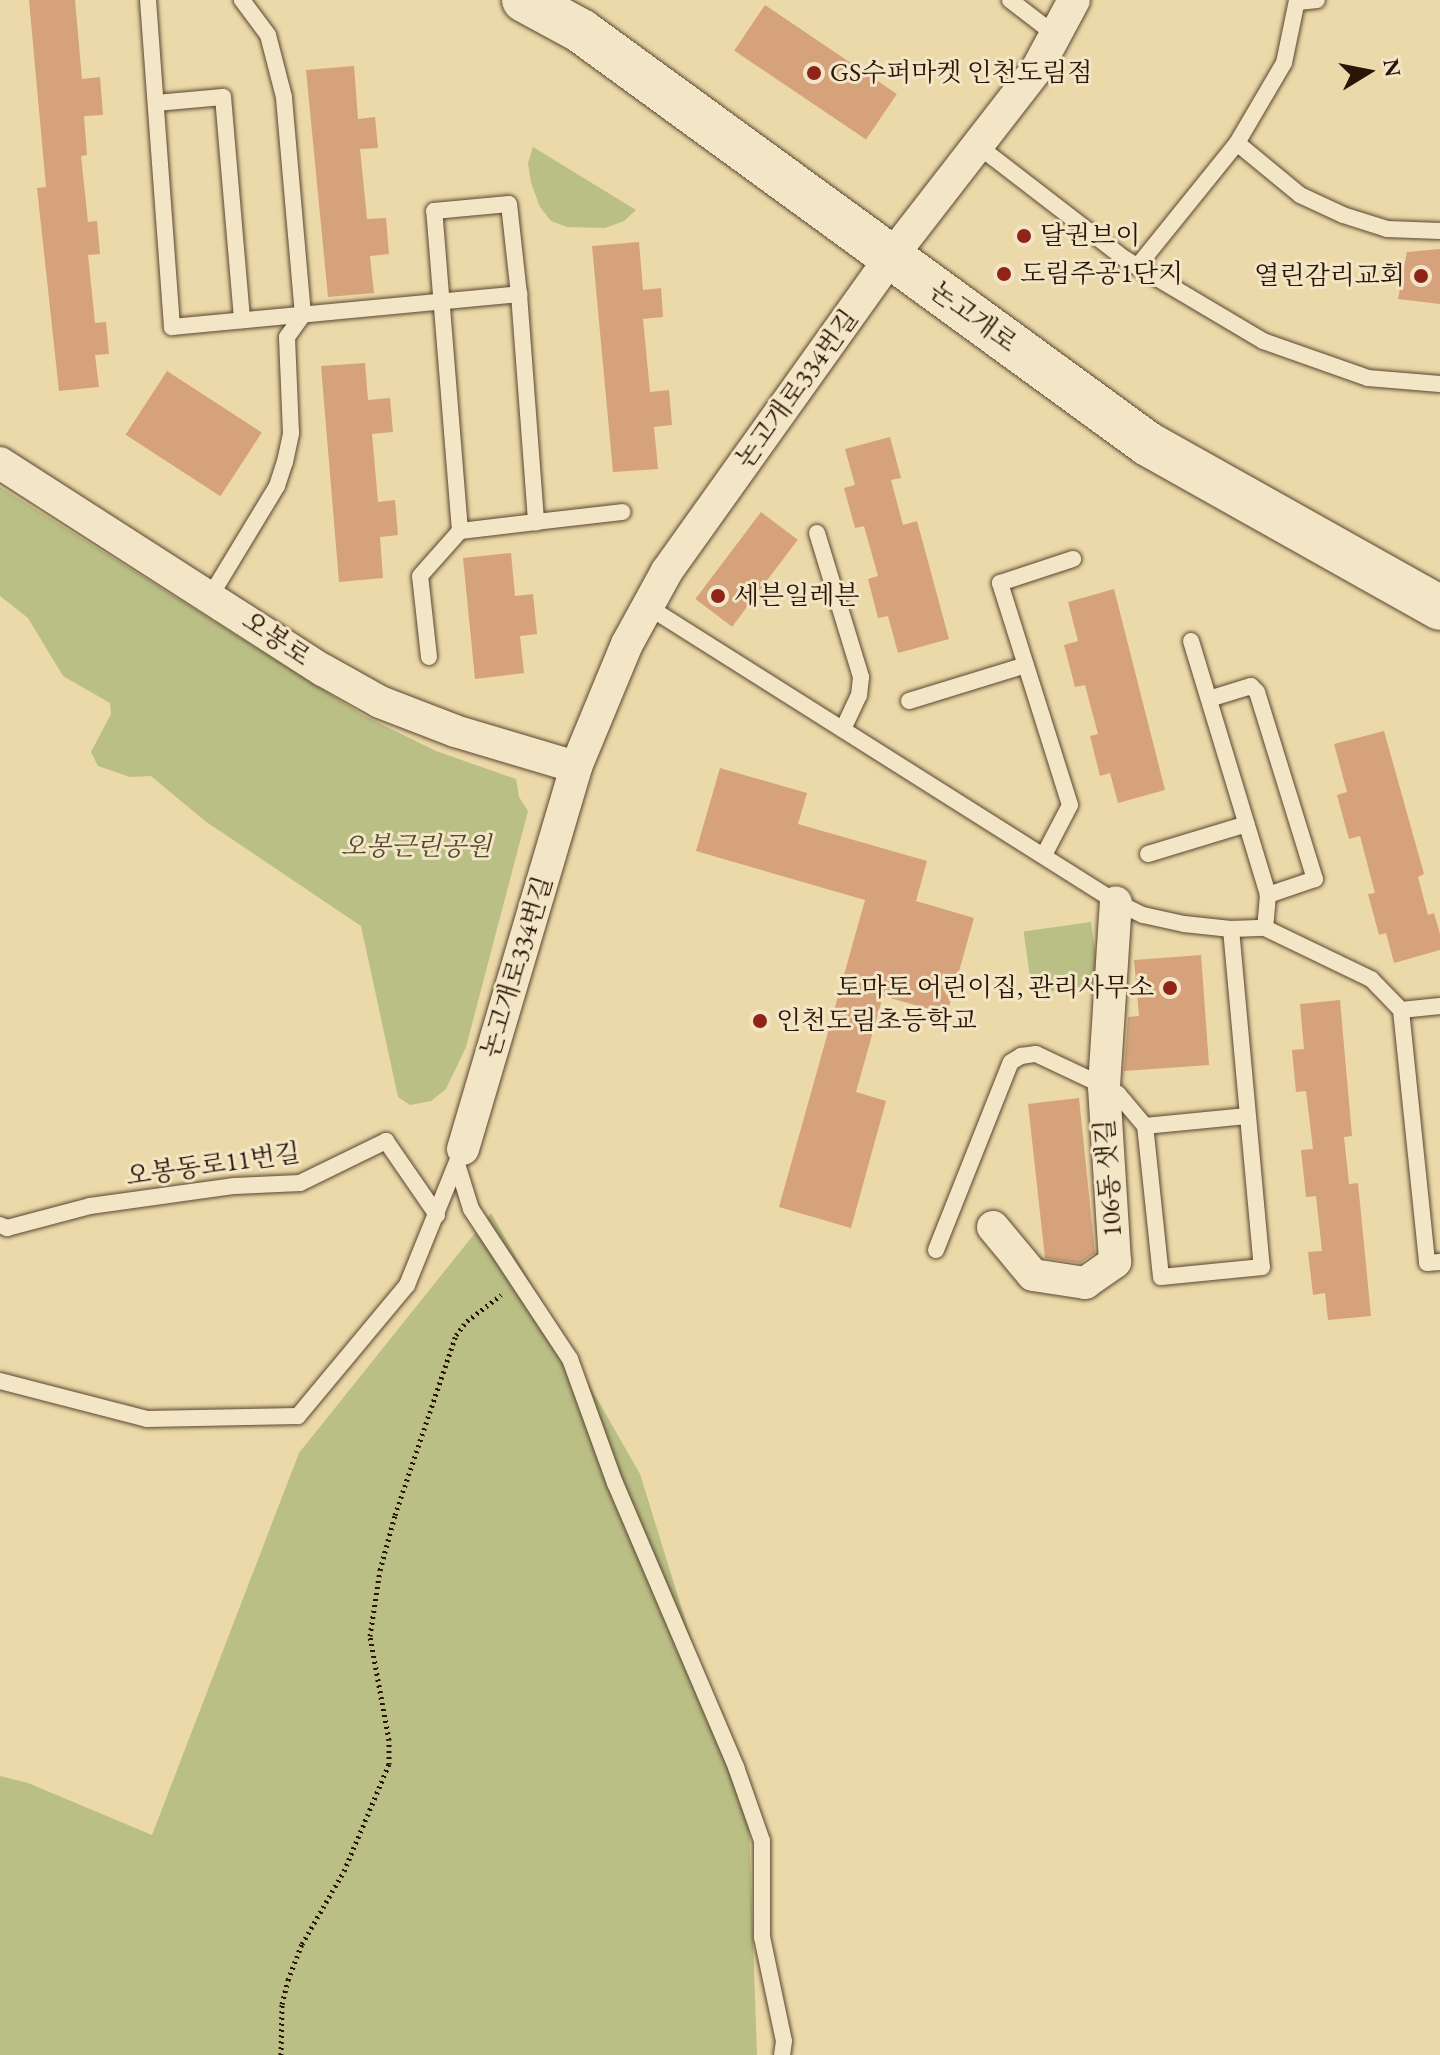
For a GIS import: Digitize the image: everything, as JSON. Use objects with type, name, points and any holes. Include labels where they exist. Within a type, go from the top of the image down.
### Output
[{"type":"main road","name":"논고개로","points":[[543,4],[1148,444],[1440,608]]},
{"type":"street","name":"논고개로334번길","points":[[460,1156],[576,767],[627,644],[647,606],[667,571],[891,257],[1037,69],[1074,0]]},
{"type":"street","name":"오봉로","points":[[0,463],[211,595],[323,670],[380,702],[455,731],[576,767]]},
{"type":"street","points":[[1104,1086],[1116,902]]},
{"type":"street","name":"106동 샛길","points":[[993,1227],[1033,1275],[1085,1283],[1115,1262],[1104,1086]]},
{"type":"lane","points":[[148,0],[172,327],[519,294]]},
{"type":"lane","points":[[211,595],[266,506],[285,462],[291,433],[287,337],[303,315],[284,97],[268,35],[242,0]]},
{"type":"lane","points":[[1010,0],[1057,36]]},
{"type":"lane","points":[[1137,267],[1237,143],[1284,63],[1298,1],[1317,0]]},
{"type":"lane","points":[[156,103],[223,97],[242,320]]},
{"type":"lane","points":[[1237,143],[1300,195],[1343,215],[1387,229],[1440,231]]},
{"type":"lane","points":[[977,145],[1137,267],[1275,346],[1368,378],[1440,384]]},
{"type":"lane","points":[[460,531],[434,211],[509,204],[536,522]]},
{"type":"lane","points":[[429,657],[420,576],[460,531],[622,512]]},
{"type":"lane","points":[[817,533],[861,677],[859,695],[843,729]]},
{"type":"lane","points":[[1044,855],[1070,805],[1000,583],[1073,559]]},
{"type":"lane","points":[[647,606],[1116,902],[1143,915],[1231,929],[1265,928],[1371,979],[1401,1010],[1427,1263],[1440,1262]]},
{"type":"lane","points":[[1191,641],[1268,895],[1265,928]]},
{"type":"lane","points":[[909,701],[1026,665]]},
{"type":"lane","points":[[1209,699],[1251,686],[1257,692],[1315,879],[1268,895]]},
{"type":"lane","points":[[1148,854],[1247,824]]},
{"type":"lane","points":[[936,1250],[1005,1068],[1021,1056],[1036,1054],[1118,1094],[1145,1126],[1161,1277],[1262,1267],[1231,929]]},
{"type":"lane","points":[[1401,1010],[1440,1006]]},
{"type":"lane","points":[[1145,1126],[1247,1116]]},
{"type":"lane","name":"오봉동로11번길","points":[[0,1225],[7,1228],[90,1206],[235,1186],[300,1183],[386,1141],[437,1215]]},
{"type":"lane","points":[[460,1156],[471,1209],[570,1359],[615,1483],[736,1767],[762,1841],[762,1937],[784,2041],[782,2055]]},
{"type":"lane","name":"논고개로334번길","points":[[0,1381],[147,1419],[298,1416],[407,1285],[460,1156]]},
{"type":"path","points":[[281,2055],[282,2004],[288,1980],[302,1944],[344,1871],[389,1764],[389,1740],[370,1636],[380,1570],[395,1515],[456,1335],[467,1321],[518,1282]]},
{"type":"green space","points":[[533,147],[636,210],[624,221],[605,228],[567,227],[551,221],[540,207],[531,183],[528,163]]},
{"type":"green space","name":"오봉근린공원","points":[[0,487],[363,715],[436,751],[516,779],[519,797],[528,811],[466,1047],[446,1089],[431,1101],[410,1105],[398,1097],[361,926],[205,821],[151,776],[130,777],[98,766],[91,752],[111,714],[110,703],[63,676],[28,618],[0,596]]},
{"type":"green space","points":[[1091,922],[1100,984],[1032,994],[1024,931]]},
{"type":"green space","points":[[491,1213],[640,1474],[749,1825],[757,2055],[0,2055],[0,1776],[28,1783],[152,1835],[299,1453]]},
{"type":"building","points":[[29,0],[75,0],[82,79],[100,77],[103,115],[84,116],[87,155],[81,156],[88,222],[97,221],[100,254],[88,255],[95,323],[106,322],[109,354],[95,355],[99,387],[59,391],[37,188],[46,187]]},
{"type":"building","name":"GS수퍼마켓 인천도림점","points":[[765,5],[897,94],[866,140],[734,51]]},
{"type":"building","points":[[354,66],[358,119],[375,117],[378,148],[360,149],[367,219],[386,218],[389,254],[370,256],[374,293],[328,297],[306,70]]},
{"type":"building","points":[[639,242],[643,290],[661,288],[663,317],[643,319],[650,392],[669,390],[672,425],[654,427],[658,469],[613,472],[592,246]]},
{"type":"building","name":"열린감리교회","points":[[1440,249],[1440,304],[1398,299],[1407,252]]},
{"type":"building","points":[[365,363],[368,400],[390,398],[393,432],[372,434],[378,502],[395,500],[398,535],[380,537],[383,578],[339,582],[321,366]]},
{"type":"building","points":[[167,371],[262,433],[220,496],[126,435]]},
{"type":"building","points":[[890,437],[901,478],[891,480],[903,525],[917,521],[949,639],[898,653],[888,616],[878,618],[868,579],[878,576],[864,526],[855,528],[844,488],[855,485],[845,449]]},
{"type":"building","points":[[761,512],[798,540],[732,627],[695,599]]},
{"type":"building","points":[[511,553],[515,596],[533,594],[537,634],[520,636],[524,673],[475,679],[463,558]]},
{"type":"building","points":[[1114,589],[1165,790],[1118,803],[1110,773],[1100,776],[1090,736],[1098,734],[1085,685],[1075,687],[1064,645],[1078,641],[1068,602]]},
{"type":"building","points":[[1384,731],[1424,874],[1418,877],[1428,915],[1434,913],[1440,934],[1440,950],[1394,963],[1386,933],[1379,935],[1368,894],[1375,893],[1360,836],[1349,839],[1337,795],[1347,792],[1334,744]]},
{"type":"building","points":[[720,768],[807,793],[798,824],[927,861],[916,901],[974,918],[947,1014],[883,996],[856,1092],[886,1101],[851,1228],[779,1207],[865,900],[696,851]]},
{"type":"building","name":"토마토 어린이집, 관리사무소","points":[[1201,955],[1209,1065],[1124,1071],[1128,1017],[1139,1016],[1134,960]]},
{"type":"building","points":[[1340,1000],[1352,1136],[1344,1137],[1349,1184],[1358,1183],[1371,1316],[1328,1320],[1325,1293],[1313,1295],[1308,1252],[1322,1251],[1316,1196],[1306,1197],[1301,1150],[1313,1149],[1306,1091],[1296,1092],[1292,1050],[1304,1049],[1300,1004]]},
{"type":"building","points":[[1079,1098],[1095,1253],[1080,1263],[1045,1258],[1028,1104]]},
{"type":"place","name":"GS수퍼마켓 인천도림점","points":[[814,73]]},
{"type":"place","name":"달권브이","points":[[1024,236]]},
{"type":"place","name":"도림주공1단지","points":[[1004,274]]},
{"type":"place","name":"열린감리교회","points":[[1421,276]]},
{"type":"place","name":"세븐일레븐","points":[[718,596]]},
{"type":"place","name":"토마토 어린이집, 관리사무소","points":[[1170,988]]},
{"type":"place","name":"인천도림초등학교","points":[[760,1021]]}]
